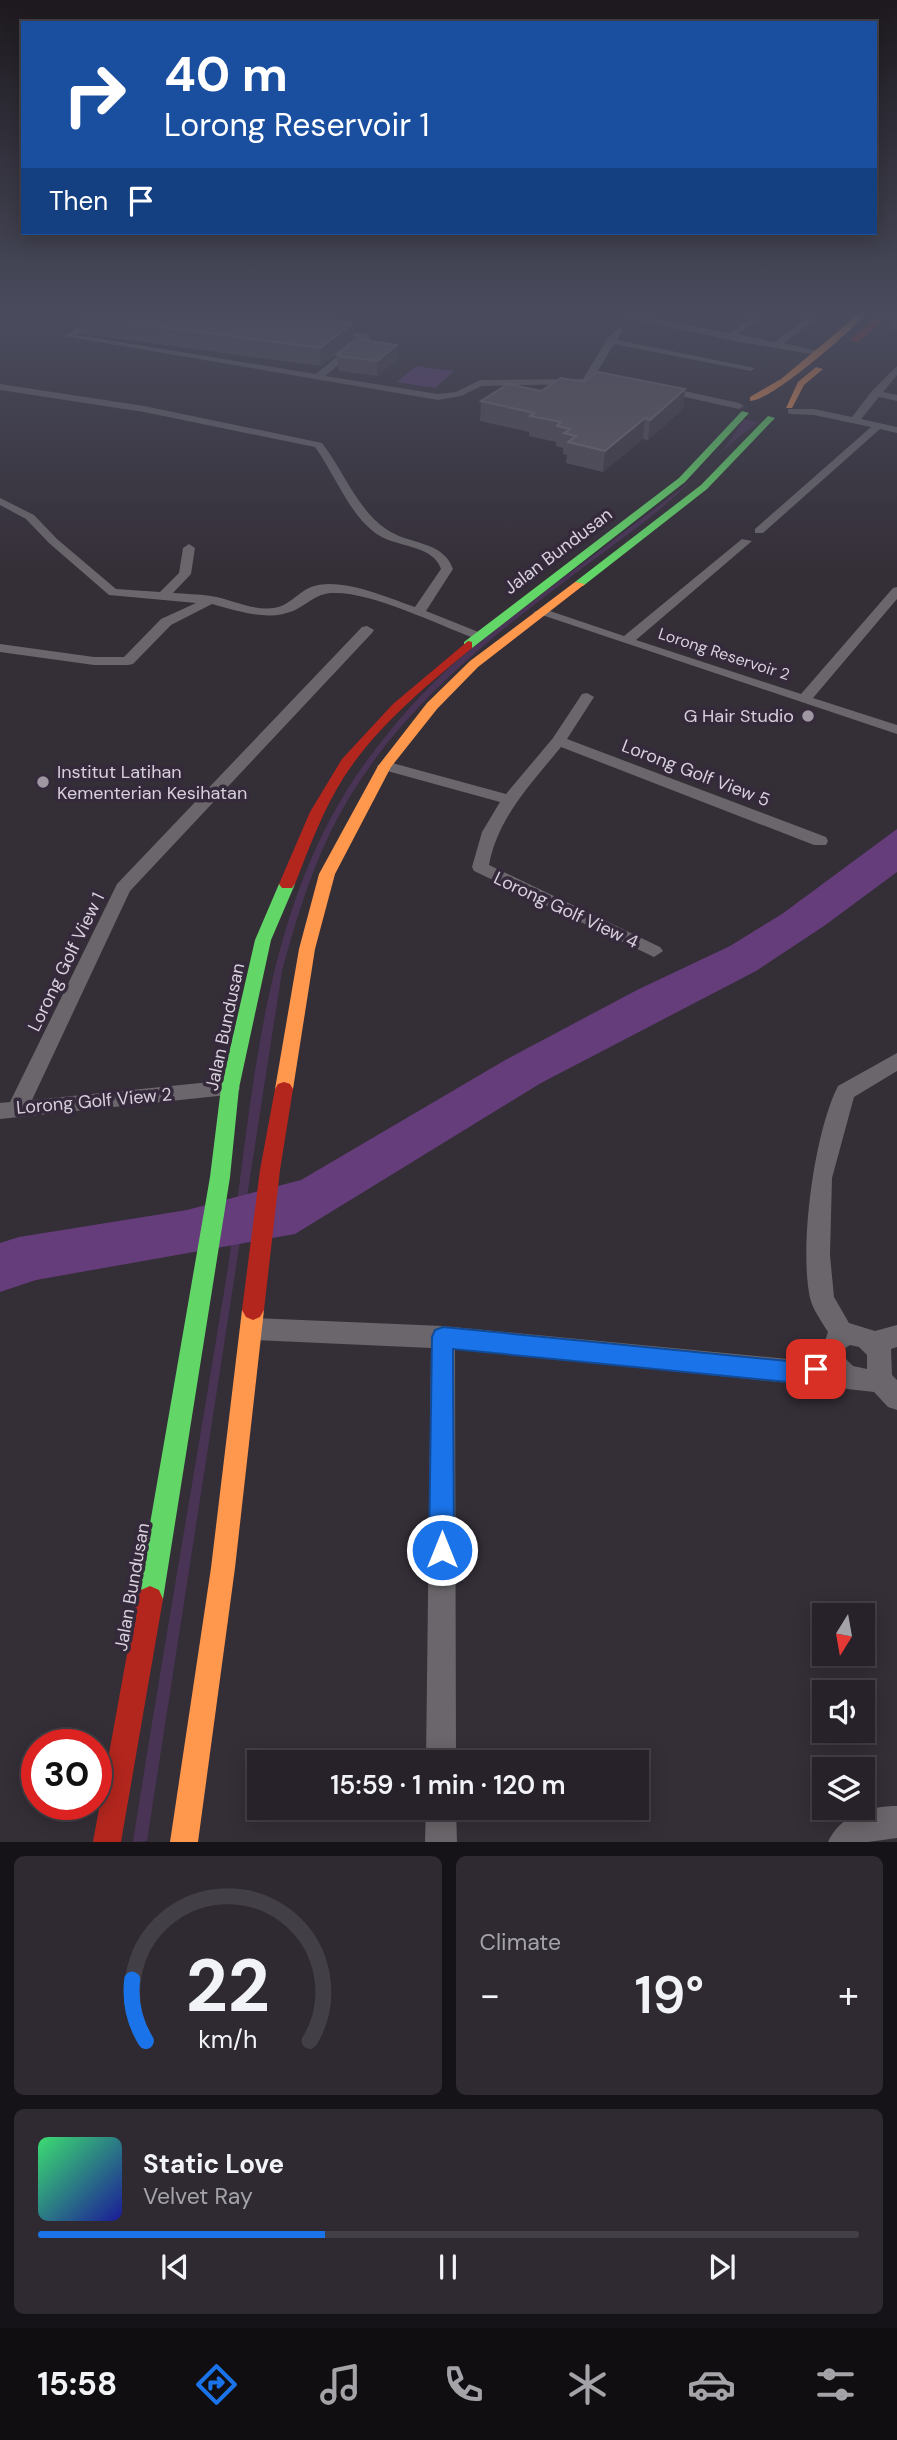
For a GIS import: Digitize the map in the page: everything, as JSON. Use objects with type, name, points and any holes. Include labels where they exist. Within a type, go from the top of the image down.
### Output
[{"type":"main road","name":"Jalan Bundusan","points":[[107,1842],[167,1505],[220,1177],[230,1088],[263,940],[318,810],[357,749],[406,698],[479,635],[682,480],[746,406],[757,399]]},
{"type":"main road","points":[[746,406],[771,418],[785,416],[794,399]]},
{"type":"main road","points":[[746,406],[778,401],[790,409]]},
{"type":"main road","points":[[184,1842],[253,1329],[270,1170],[307,949],[327,874],[385,766],[440,697],[474,664],[539,612],[704,487],[771,418]]},
{"type":"street","points":[[78,399],[144,409],[318,445],[380,531],[439,555],[447,563],[447,569],[418,613]]},
{"type":"street","points":[[713,399],[746,406]]},
{"type":"street","points":[[855,420],[871,399]]},
{"type":"street","points":[[790,409],[897,430]]},
{"type":"street","points":[[759,531],[878,426]]},
{"type":"street","points":[[0,502],[30,517],[53,541],[113,592],[211,600],[253,611],[273,612],[291,607],[315,590],[338,589],[364,593],[479,635]]},
{"type":"street","points":[[626,641],[746,541]]},
{"type":"street","points":[[164,595],[185,574],[188,548]]},
{"type":"street","points":[[804,699],[897,591]]},
{"type":"street","points":[[0,648],[94,660],[128,661],[166,622],[211,600]]},
{"type":"street","name":"Lorong Reservoir 2","points":[[539,612],[897,730]]},
{"type":"street","name":"Lorong Golf View 1","points":[[9,1109],[123,888],[367,630]]},
{"type":"street","points":[[385,766],[509,800],[558,741],[587,697]]},
{"type":"street","name":"Lorong Golf View 5","points":[[558,741],[820,841]]},
{"type":"street","name":"Lorong Golf View 4","points":[[509,800],[482,847],[480,867],[653,951]]},
{"type":"street","points":[[843,1335],[822,1299],[819,1255],[821,1178],[845,1092],[897,1062]]},
{"type":"street","name":"Lorong Golf View 2","points":[[9,1109],[230,1088]]},
{"type":"street","points":[[253,1329],[443,1337],[798,1372],[835,1365]]},
{"type":"street","points":[[843,1335],[859,1335],[873,1343],[883,1365],[877,1377],[871,1381],[855,1381],[835,1365],[830,1350],[843,1335]]},
{"type":"street","points":[[873,1343],[897,1336]]},
{"type":"street","points":[[441,1750],[443,1337]]},
{"type":"street","points":[[877,1377],[897,1398]]},
{"type":"street","points":[[441,1820],[441,1842]]},
{"type":"street","points":[[844,1842],[849,1835],[878,1821],[897,1822]]},
{"type":"shaded area","points":[[743,419],[759,422],[745,432],[713,460],[735,434]]},
{"type":"shaded area","points":[[698,474],[648,519],[513,621],[470,657],[430,696],[392,737],[359,782],[331,831],[316,865],[297,917],[282,971],[147,1841],[133,1842],[225,1286],[252,1088],[278,957],[297,894],[323,834],[356,776],[414,703],[447,669],[483,639]]},
{"type":"shaded area","points":[[897,829],[897,872],[824,926],[756,971],[541,1083],[295,1234],[36,1280],[0,1292],[0,1243],[19,1237],[187,1210],[301,1180],[507,1059],[637,990],[730,946],[782,914]]},
{"type":"building","points":[[674,399],[650,420],[645,418],[605,451],[568,442],[576,436],[564,433],[570,429],[557,426],[561,422],[481,401]]},
{"type":"traffic: fast","points":[[468,645],[682,480],[745,413]]},
{"type":"traffic: fast","points":[[579,584],[704,487],[771,418]]},
{"type":"traffic: fast","points":[[150,1599],[220,1177],[230,1088],[263,940],[287,884]]},
{"type":"traffic: slow","points":[[789,406],[793,399]]},
{"type":"traffic: slow","points":[[284,1089],[307,949],[327,874],[385,766],[432,706],[474,664],[579,584]]},
{"type":"traffic: slow","points":[[184,1842],[223,1568],[253,1310]]},
{"type":"traffic: jam","points":[[287,884],[317,812],[347,762],[398,706],[468,645]]},
{"type":"traffic: jam","points":[[253,1310],[270,1170],[284,1089]]},
{"type":"traffic: jam","points":[[107,1842],[150,1599]]},
{"type":"place","name":"G Hair Studio","points":[[808,716]]},
{"type":"place","name":"Institut Latihan Kementerian Kesihatan","points":[[43,782]]},
{"type":"route","points":[[442,1550],[443,1337],[798,1372],[816,1369]]}]
